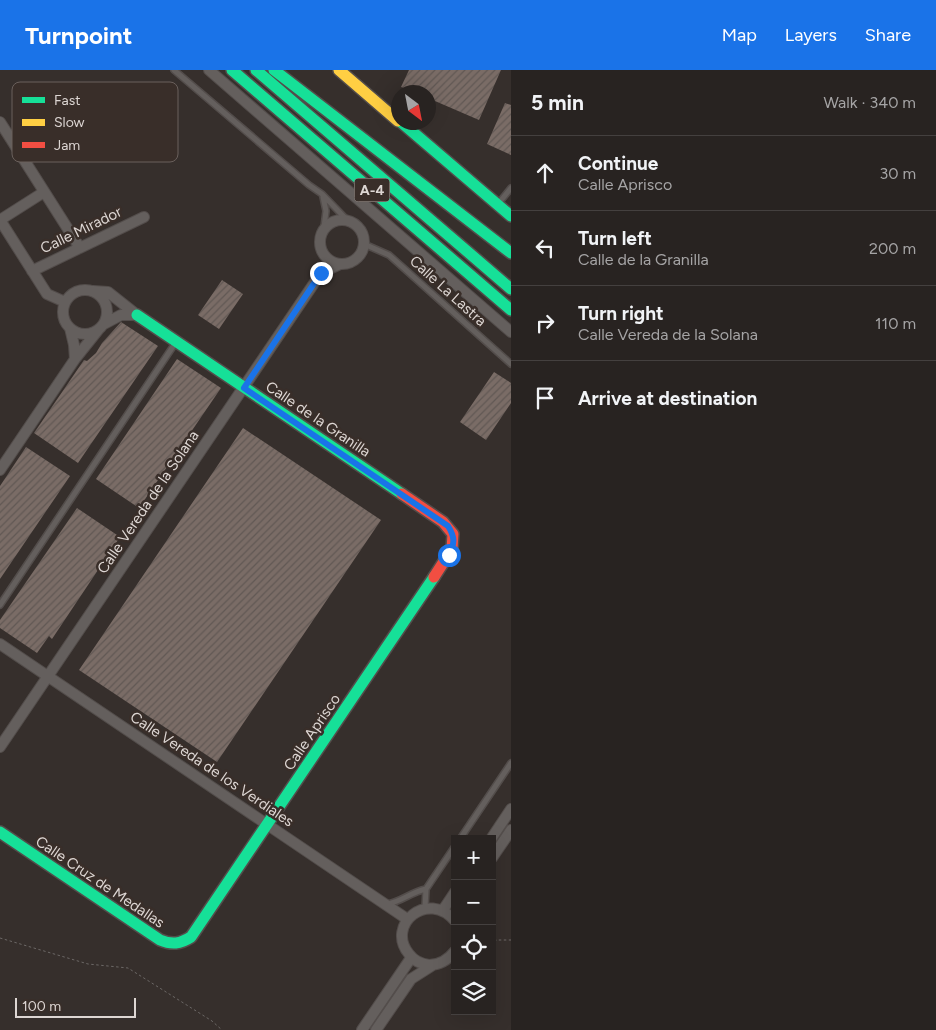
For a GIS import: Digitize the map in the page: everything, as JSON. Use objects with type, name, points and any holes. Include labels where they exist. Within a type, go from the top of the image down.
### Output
[{"type":"main road","name":"A-4","points":[[232,70],[511,310]]},
{"type":"main road","name":"A-4","points":[[256,70],[511,289]]},
{"type":"main road","points":[[274,70],[511,254]]},
{"type":"main road","points":[[339,70],[391,114]]},
{"type":"main road","points":[[409,130],[511,216]]},
{"type":"main road","name":"Calle de la Granilla","points":[[137,315],[438,518],[448,526],[454,535]]},
{"type":"main road","name":"Calle Aprisco","points":[[186,941],[191,937],[449,555],[454,546],[454,535]]},
{"type":"main road","name":"Calle Cruz de Medallas","points":[[0,832],[160,940],[168,944],[177,945],[186,941]]},
{"type":"street","points":[[209,70],[511,332]]},
{"type":"street","points":[[0,122],[12,141]]},
{"type":"street","points":[[25,162],[80,248]]},
{"type":"street","points":[[44,192],[0,220],[47,294],[66,302]]},
{"type":"street","name":"Calle Mirador","points":[[32,271],[144,217]]},
{"type":"street","points":[[335,220],[347,220],[358,226],[364,238],[362,251],[353,261],[340,264],[321,273],[322,253],[319,239],[324,227],[335,220]]},
{"type":"street","points":[[322,253],[329,261],[340,264]]},
{"type":"street","name":"Calle Vereda de la Solana","points":[[0,747],[321,273]]},
{"type":"street","points":[[0,470],[75,359],[107,317],[105,301],[93,291],[80,290],[69,296],[66,302],[63,316],[70,328],[75,359]]},
{"type":"street","name":"Calle de la Granilla","points":[[93,291],[108,292],[137,315]]},
{"type":"street","points":[[70,328],[84,334],[92,333],[121,316],[137,315]]},
{"type":"street","name":"Calle Vereda de los Verdiales","points":[[0,644],[407,919]]},
{"type":"street","points":[[494,835],[511,809]]},
{"type":"street","points":[[496,852],[511,830]]},
{"type":"street","points":[[443,910],[451,898]]},
{"type":"street","points":[[433,965],[425,965],[411,958],[403,943],[402,935],[407,919],[412,914],[425,908],[443,910],[451,917]]},
{"type":"street","points":[[376,1030],[411,979],[433,965],[451,957]]},
{"type":"street","points":[[362,1030],[411,958]]},
{"type":"lane","points":[[174,70],[308,185],[322,194],[347,220]]},
{"type":"lane","points":[[497,204],[511,188]]},
{"type":"lane","points":[[322,194],[326,211],[324,227]]},
{"type":"lane","name":"Calle La Lastra","points":[[364,244],[389,255],[511,364]]},
{"type":"lane","points":[[0,605],[177,342]]},
{"type":"lane","points":[[463,835],[511,763]]},
{"type":"lane","points":[[425,908],[426,890],[451,852]]},
{"type":"lane","points":[[384,904],[396,903],[418,891],[426,890]]},
{"type":"path","points":[[0,938],[88,964],[128,968],[212,1021],[222,1030]]},
{"type":"path","points":[[496,940],[511,940]]},
{"type":"building","points":[[409,70],[501,70],[479,120],[436,101],[436,85],[402,85]]},
{"type":"building","points":[[505,103],[511,105],[511,155],[487,144]]},
{"type":"building","points":[[222,280],[243,294],[219,329],[198,315]]},
{"type":"building","points":[[121,322],[158,346],[78,463],[34,433],[84,360],[87,361],[96,353],[102,343]]},
{"type":"building","points":[[177,359],[221,388],[139,508],[96,479]]},
{"type":"building","points":[[494,372],[511,383],[511,403],[486,440],[460,422]]},
{"type":"building","points":[[243,428],[381,520],[217,762],[79,670]]},
{"type":"building","points":[[26,447],[70,476],[0,579],[0,486]]},
{"type":"building","points":[[77,508],[120,537],[52,639],[49,636],[37,653],[0,628],[0,620]]},
{"type":"traffic: fast","points":[[232,70],[511,310]]},
{"type":"traffic: fast","points":[[256,70],[511,289]]},
{"type":"traffic: fast","points":[[274,70],[511,253]]},
{"type":"traffic: fast","points":[[410,130],[511,216]]},
{"type":"traffic: fast","points":[[137,315],[402,494]]},
{"type":"traffic: fast","points":[[0,832],[160,940],[176,943],[191,937],[434,577]]},
{"type":"traffic: slow","points":[[339,70],[391,115]]},
{"type":"traffic: jam","points":[[402,494],[443,522],[453,534],[452,549],[434,577]]},
{"type":"route","points":[[321,273],[244,388],[260,397],[448,526],[454,535],[454,546],[449,555]]}]
